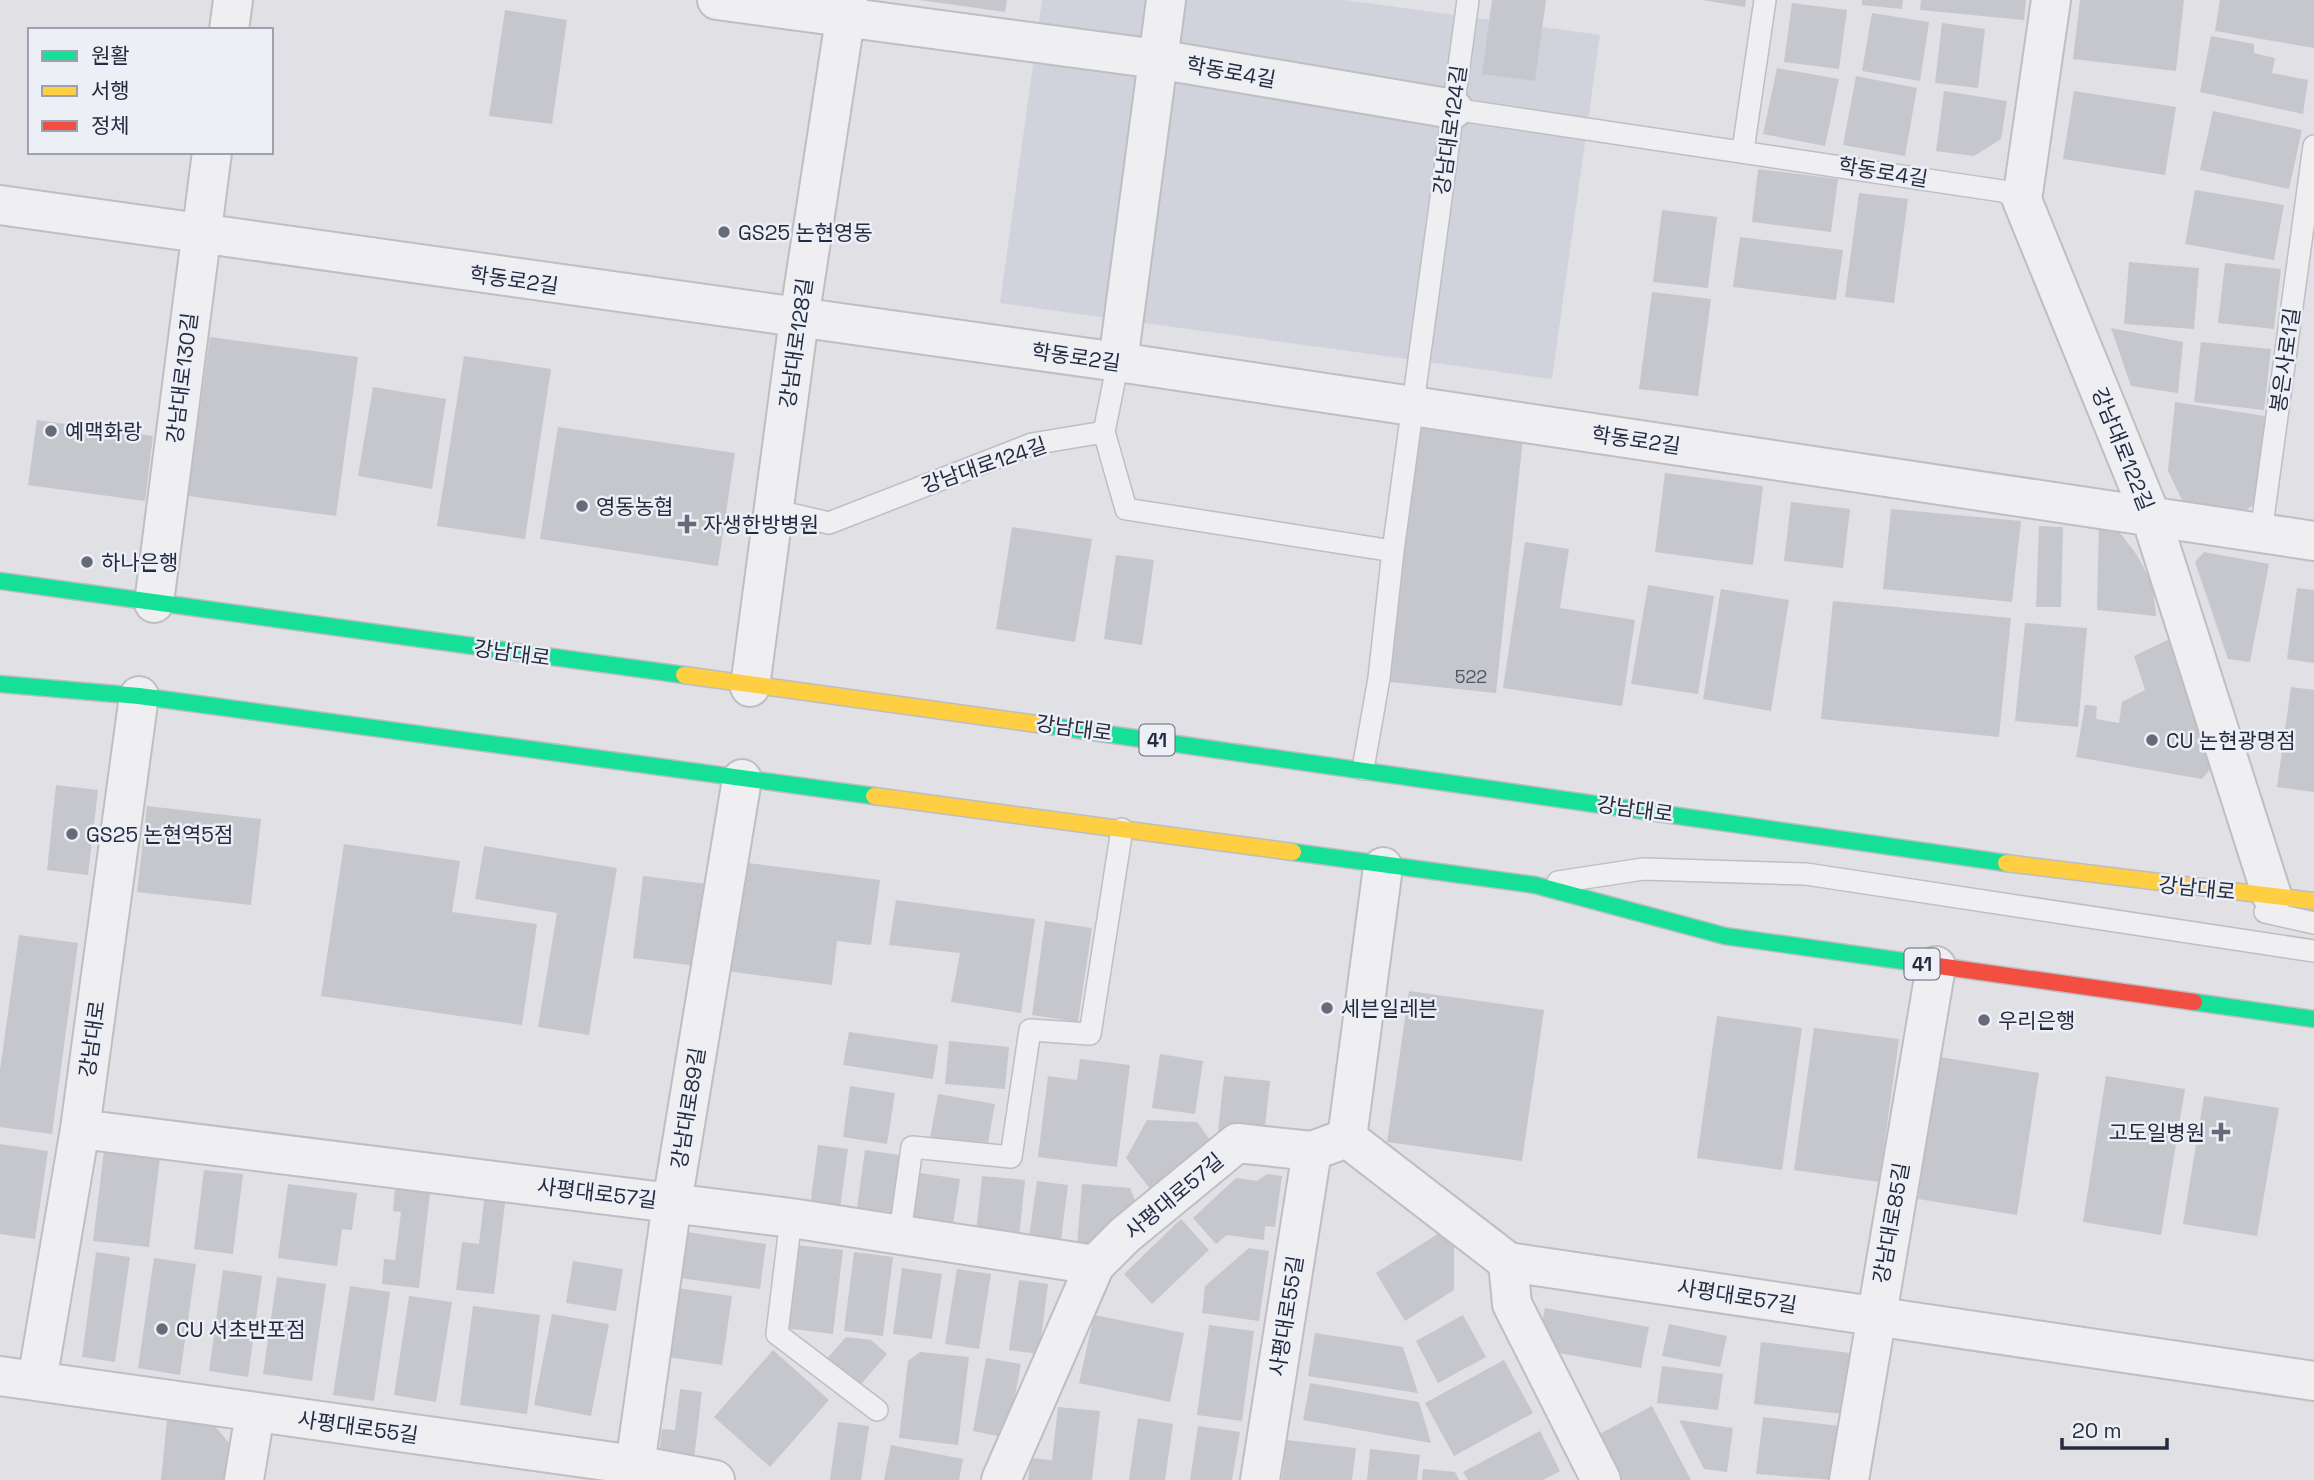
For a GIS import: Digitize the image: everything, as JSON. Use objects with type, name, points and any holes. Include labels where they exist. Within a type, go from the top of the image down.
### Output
[{"type":"main road","name":"강남대로","points":[[0,581],[750,687],[1363,769],[2099,877],[2314,901]]},
{"type":"main road","name":"41","points":[[0,684],[138,696],[1122,829],[1383,867],[1535,885],[1725,936],[2314,1019]]},
{"type":"street","points":[[229,28],[233,0]]},
{"type":"street","name":"학동로4길","points":[[717,0],[846,9],[1453,109]]},
{"type":"street","points":[[1118,362],[1166,0]]},
{"type":"street","points":[[2022,200],[2051,0]]},
{"type":"street","name":"강남대로128길","points":[[750,687],[799,319],[846,9]]},
{"type":"street","name":"강남대로130길","points":[[154,604],[212,154]]},
{"type":"street","name":"강남대로122길","points":[[2022,200],[2150,514],[2272,896]]},
{"type":"street","name":"학동로2길","points":[[0,205],[200,236],[1118,362],[1414,408],[2150,514]]},
{"type":"street","points":[[2150,514],[2314,541]]},
{"type":"street","name":"강남대로","points":[[18,1378],[80,1129],[138,696]]},
{"type":"street","name":"강남대로89길","points":[[634,1473],[672,1203],[742,779]]},
{"type":"street","points":[[1347,1138],[1383,867]]},
{"type":"street","name":"강남대로85길","points":[[1849,1480],[1936,966]]},
{"type":"street","name":"사평대로57길","points":[[80,1129],[791,1218],[1095,1265],[1125,1235],[1237,1143],[1312,1151],[1347,1138],[1508,1262],[2314,1381]]},
{"type":"street","name":"사평대로55길","points":[[1260,1480],[1312,1151]]},
{"type":"street","points":[[1508,1262],[1512,1304],[1601,1480]]},
{"type":"street","points":[[1002,1480],[1095,1265]]},
{"type":"street","name":"사평대로55길","points":[[18,1378],[634,1473],[715,1480]]},
{"type":"street","points":[[244,1480],[255,1413]]},
{"type":"lane","name":"강남대로124길","points":[[1363,769],[1379,678],[1393,551],[1468,0]]},
{"type":"lane","points":[[1743,150],[1765,0]]},
{"type":"lane","name":"학동로4길","points":[[1453,109],[1743,150],[2002,191],[2022,200]]},
{"type":"lane","name":"봉은사로1길","points":[[2261,533],[2314,146]]},
{"type":"lane","points":[[1118,362],[1104,432],[1126,509],[1393,551]]},
{"type":"lane","name":"강남대로124길","points":[[773,510],[829,523],[1032,444],[1104,432]]},
{"type":"lane","points":[[900,1233],[912,1147],[1011,1157],[1030,1030],[1090,1034],[1122,829]]},
{"type":"lane","points":[[1535,885],[1643,869],[1806,873],[2314,951]]},
{"type":"lane","points":[[2099,877],[2314,923]]},
{"type":"lane","points":[[791,1218],[777,1334],[877,1410]]},
{"type":"shaded area","points":[[1042,0],[1345,0],[1600,35],[1552,379],[1000,303]]},
{"type":"building","points":[[919,0],[1007,0],[1005,12]]},
{"type":"building","points":[[1492,0],[1546,0],[1535,81],[1482,74]]},
{"type":"building","points":[[1702,0],[1746,0],[1745,7]]},
{"type":"building","points":[[1862,0],[1903,0],[1902,9],[1862,5]]},
{"type":"building","points":[[1921,0],[2026,0],[2024,20],[1920,10]]},
{"type":"building","points":[[2080,0],[2184,0],[2176,71],[2073,59]]},
{"type":"building","points":[[2220,0],[2314,0],[2314,48],[2215,31]]},
{"type":"building","points":[[1792,3],[1847,10],[1839,69],[1784,62]]},
{"type":"building","points":[[505,10],[567,20],[552,124],[489,116]]},
{"type":"building","points":[[1872,13],[1929,22],[1920,81],[1862,71]]},
{"type":"building","points":[[1942,23],[1985,29],[1978,88],[1935,83]]},
{"type":"building","points":[[2211,36],[2254,44],[2254,53],[2275,58],[2272,73],[2308,80],[2303,114],[2200,92]]},
{"type":"building","points":[[1777,68],[1839,79],[1825,146],[1763,134]]},
{"type":"building","points":[[1856,76],[1917,88],[1905,156],[1843,145]]},
{"type":"building","points":[[1944,91],[2007,101],[2001,139],[1974,156],[1936,151]]},
{"type":"building","points":[[2074,91],[2176,107],[2165,175],[2063,159]]},
{"type":"building","points":[[2213,111],[2302,130],[2289,189],[2200,170]]},
{"type":"building","points":[[1758,169],[1838,179],[1831,232],[1752,222]]},
{"type":"building","points":[[2195,190],[2284,205],[2274,260],[2185,244]]},
{"type":"building","points":[[1859,193],[1908,199],[1894,303],[1845,297]]},
{"type":"building","points":[[1662,210],[1717,217],[1708,288],[1653,282]]},
{"type":"building","points":[[1740,237],[1843,250],[1836,300],[1733,287]]},
{"type":"building","points":[[2129,262],[2199,268],[2194,329],[2124,324]]},
{"type":"building","points":[[2225,263],[2281,269],[2274,329],[2218,323]]},
{"type":"building","points":[[1652,292],[1711,299],[1698,396],[1639,389]]},
{"type":"building","points":[[2111,328],[2183,342],[2178,393],[2131,386]]},
{"type":"building","points":[[210,337],[358,357],[336,516],[188,496]]},
{"type":"building","points":[[2201,342],[2271,349],[2264,410],[2194,402]]},
{"type":"building","points":[[464,356],[551,369],[525,539],[437,526]]},
{"type":"building","points":[[373,387],[446,399],[432,489],[358,476]]},
{"type":"building","points":[[2175,402],[2271,417],[2262,499],[2239,515],[2183,502],[2168,471]]},
{"type":"building","points":[[37,420],[153,436],[145,501],[28,485]]},
{"type":"building","points":[[558,427],[735,453],[718,566],[540,539]]},
{"type":"building","points":[[1416,428],[1523,438],[1496,693],[1390,682]]},
{"type":"building","points":[[1665,473],[1763,486],[1753,565],[1655,552]]},
{"type":"building","points":[[1791,502],[1850,509],[1843,568],[1784,561]]},
{"type":"building","points":[[1891,509],[2021,521],[2012,602],[1883,589]]},
{"type":"building","points":[[2099,521],[2117,529],[2137,555],[2153,586],[2156,616],[2097,610]]},
{"type":"building","points":[[2039,526],[2063,527],[2061,607],[2036,607]]},
{"type":"building","points":[[1012,527],[1092,539],[1075,642],[996,629]]},
{"type":"building","points":[[1525,542],[1569,549],[1560,608],[1635,620],[1622,706],[1503,688]]},
{"type":"building","points":[[2204,552],[2269,564],[2250,662],[2228,659],[2195,562]]},
{"type":"building","points":[[1116,555],[1154,560],[1142,645],[1104,639]]},
{"type":"building","points":[[1648,585],[1714,596],[1698,694],[1631,684]]},
{"type":"building","points":[[2297,588],[2314,590],[2314,663],[2287,659]]},
{"type":"building","points":[[1721,589],[1789,600],[1771,711],[1703,699]]},
{"type":"building","points":[[1833,601],[2011,618],[1999,737],[1821,719]]},
{"type":"building","points":[[2025,623],[2087,628],[2078,727],[2015,721]]},
{"type":"building","points":[[2172,638],[2220,758],[2202,779],[2076,757],[2085,705],[2097,706],[2096,719],[2119,723],[2122,702],[2145,690],[2134,656]]},
{"type":"building","points":[[2291,687],[2314,690],[2314,792],[2277,787]]},
{"type":"building","points":[[56,785],[98,790],[88,875],[47,870]]},
{"type":"building","points":[[147,806],[261,819],[251,905],[137,892]]},
{"type":"building","points":[[344,844],[460,861],[452,912],[537,924],[522,1025],[321,996]]},
{"type":"building","points":[[484,846],[617,868],[589,1035],[538,1027],[557,913],[475,899]]},
{"type":"building","points":[[740,862],[880,880],[871,945],[837,941],[832,985],[726,971]]},
{"type":"building","points":[[643,876],[708,884],[698,966],[633,958]]},
{"type":"building","points":[[896,900],[1035,919],[1021,1013],[951,1002],[960,953],[889,945]]},
{"type":"building","points":[[1045,921],[1092,928],[1078,1022],[1032,1015]]},
{"type":"building","points":[[19,935],[78,943],[52,1134],[0,1127],[0,1070]]},
{"type":"building","points":[[1409,991],[1544,1010],[1522,1161],[1387,1142]]},
{"type":"building","points":[[1717,1016],[1802,1028],[1782,1170],[1697,1158]]},
{"type":"building","points":[[1814,1028],[1899,1039],[1879,1182],[1794,1170]]},
{"type":"building","points":[[849,1032],[938,1045],[933,1079],[843,1065]]},
{"type":"building","points":[[949,1041],[1009,1047],[1005,1089],[945,1084]]},
{"type":"building","points":[[1160,1054],[1203,1061],[1195,1114],[1152,1108]]},
{"type":"building","points":[[1940,1057],[2039,1073],[2017,1215],[1918,1199]]},
{"type":"building","points":[[1080,1059],[1130,1065],[1117,1167],[1038,1157],[1048,1076],[1077,1080]]},
{"type":"building","points":[[1224,1076],[1270,1081],[1264,1136],[1218,1131]]},
{"type":"building","points":[[2106,1076],[2185,1089],[2161,1235],[2083,1222]]},
{"type":"building","points":[[850,1086],[895,1093],[887,1144],[843,1137]]},
{"type":"building","points":[[938,1094],[995,1104],[987,1148],[930,1138]]},
{"type":"building","points":[[2204,1096],[2279,1108],[2257,1236],[2183,1224]]},
{"type":"building","points":[[1147,1120],[1197,1122],[1216,1148],[1154,1194],[1126,1158]]},
{"type":"building","points":[[105,1142],[161,1149],[149,1247],[93,1241]]},
{"type":"building","points":[[0,1144],[48,1151],[35,1239],[0,1234]]},
{"type":"building","points":[[818,1145],[848,1149],[840,1209],[810,1206]]},
{"type":"building","points":[[865,1150],[899,1155],[892,1212],[857,1208]]},
{"type":"building","points":[[204,1170],[243,1174],[233,1254],[194,1249]]},
{"type":"building","points":[[920,1173],[960,1179],[952,1231],[912,1225]]},
{"type":"building","points":[[1267,1174],[1282,1176],[1275,1227],[1265,1226],[1264,1240],[1227,1235],[1216,1244],[1193,1218],[1236,1178],[1257,1181]]},
{"type":"building","points":[[982,1176],[1025,1180],[1019,1238],[976,1233]]},
{"type":"building","points":[[1037,1181],[1068,1185],[1060,1248],[1028,1244]]},
{"type":"building","points":[[288,1184],[357,1193],[352,1230],[342,1229],[337,1266],[278,1258]]},
{"type":"building","points":[[1082,1184],[1130,1188],[1138,1207],[1096,1247],[1077,1245]]},
{"type":"building","points":[[395,1189],[430,1193],[419,1288],[382,1284],[384,1259],[395,1260],[401,1212],[393,1211]]},
{"type":"building","points":[[485,1193],[506,1195],[494,1294],[456,1290],[462,1242],[479,1244]]},
{"type":"building","points":[[1181,1219],[1209,1250],[1152,1304],[1124,1274]]},
{"type":"building","points":[[1444,1230],[1454,1247],[1454,1290],[1405,1321],[1376,1273]]},
{"type":"building","points":[[687,1232],[766,1244],[760,1289],[680,1278]]},
{"type":"building","points":[[795,1245],[843,1250],[833,1334],[785,1328]]},
{"type":"building","points":[[1249,1248],[1269,1251],[1259,1321],[1202,1313],[1205,1286]]},
{"type":"building","points":[[96,1252],[130,1257],[115,1362],[82,1357]]},
{"type":"building","points":[[854,1252],[893,1257],[883,1336],[844,1331]]},
{"type":"building","points":[[154,1258],[196,1264],[180,1375],[138,1368]]},
{"type":"building","points":[[573,1261],[623,1269],[616,1311],[566,1303]]},
{"type":"building","points":[[902,1268],[942,1274],[932,1339],[893,1334]]},
{"type":"building","points":[[957,1269],[991,1274],[979,1349],[945,1344]]},
{"type":"building","points":[[223,1270],[262,1276],[248,1377],[209,1371]]},
{"type":"building","points":[[277,1277],[326,1284],[312,1381],[263,1374]]},
{"type":"building","points":[[1019,1280],[1048,1284],[1039,1354],[1009,1350]]},
{"type":"building","points":[[350,1286],[390,1292],[374,1401],[333,1395]]},
{"type":"building","points":[[677,1288],[732,1296],[722,1365],[667,1357]]},
{"type":"building","points":[[409,1296],[452,1302],[436,1402],[394,1395]]},
{"type":"building","points":[[473,1306],[540,1315],[527,1414],[460,1405]]},
{"type":"building","points":[[1545,1308],[1649,1327],[1641,1368],[1537,1349]]},
{"type":"building","points":[[552,1314],[609,1324],[591,1416],[534,1405]]},
{"type":"building","points":[[1094,1315],[1184,1333],[1170,1402],[1079,1383]]},
{"type":"building","points":[[1463,1315],[1486,1357],[1438,1383],[1416,1341]]},
{"type":"building","points":[[1669,1324],[1727,1336],[1720,1367],[1662,1356]]},
{"type":"building","points":[[1209,1325],[1254,1331],[1242,1421],[1197,1415]]},
{"type":"building","points":[[1315,1333],[1403,1347],[1418,1393],[1308,1376]]},
{"type":"building","points":[[846,1337],[871,1340],[887,1354],[856,1390],[824,1362]]},
{"type":"building","points":[[1761,1342],[1850,1353],[1843,1414],[1754,1404]]},
{"type":"building","points":[[773,1350],[829,1400],[770,1467],[714,1417]]},
{"type":"building","points":[[920,1352],[969,1357],[958,1445],[899,1438],[908,1361]]},
{"type":"building","points":[[986,1358],[1021,1364],[1007,1438],[973,1431]]},
{"type":"building","points":[[1504,1360],[1533,1413],[1454,1456],[1425,1403]]},
{"type":"building","points":[[1662,1366],[1723,1374],[1718,1410],[1657,1403]]},
{"type":"building","points":[[1310,1383],[1419,1402],[1431,1443],[1303,1420]]},
{"type":"building","points":[[680,1389],[702,1392],[694,1459],[659,1455],[662,1429],[675,1430]]},
{"type":"building","points":[[1652,1406],[1691,1480],[1615,1480],[1592,1438]]},
{"type":"building","points":[[1058,1407],[1100,1411],[1092,1480],[1028,1480],[1031,1458],[1052,1460]]},
{"type":"building","points":[[1763,1417],[1840,1426],[1834,1480],[1756,1474]]},
{"type":"building","points":[[1138,1418],[1173,1424],[1165,1480],[1129,1480]]},
{"type":"building","points":[[167,1420],[214,1425],[229,1443],[224,1480],[161,1480]]},
{"type":"building","points":[[1679,1420],[1733,1428],[1727,1472],[1704,1469]]},
{"type":"building","points":[[838,1422],[869,1426],[861,1480],[830,1480]]},
{"type":"building","points":[[1198,1426],[1240,1432],[1232,1480],[1190,1480]]},
{"type":"building","points":[[1540,1431],[1560,1471],[1543,1480],[1468,1480],[1463,1472]]},
{"type":"building","points":[[1287,1440],[1356,1448],[1352,1480],[1282,1480]]},
{"type":"building","points":[[891,1445],[963,1459],[959,1480],[884,1480]]},
{"type":"building","points":[[1370,1449],[1420,1455],[1417,1480],[1367,1480]]},
{"type":"building","points":[[1423,1469],[1455,1472],[1459,1480],[1422,1480]]},
{"type":"traffic: fast","points":[[0,581],[684,675]]},
{"type":"traffic: fast","points":[[0,684],[139,696],[874,796]]},
{"type":"traffic: fast","points":[[1037,724],[2006,863]]},
{"type":"traffic: fast","points":[[1293,852],[1535,885],[1725,936],[1917,963]]},
{"type":"traffic: fast","points":[[2194,1002],[2314,1019]]},
{"type":"traffic: slow","points":[[684,675],[1037,724]]},
{"type":"traffic: slow","points":[[874,796],[1293,852]]},
{"type":"traffic: slow","points":[[2006,863],[2314,901]]},
{"type":"traffic: jam","points":[[1917,963],[2194,1002]]},
{"type":"place","name":"GS25 논현영동","points":[[724,232]]},
{"type":"place","name":"예맥화랑","points":[[51,431]]},
{"type":"place","name":"영동농협","points":[[582,506]]},
{"type":"place","name":"자생한방병원","points":[[687,524]]},
{"type":"place","name":"하나은행","points":[[87,562]]},
{"type":"place","name":"CU 논현광명점","points":[[2152,740]]},
{"type":"place","name":"GS25 논현역5점","points":[[72,834]]},
{"type":"place","name":"세븐일레븐","points":[[1327,1008]]},
{"type":"place","name":"우리은행","points":[[1984,1020]]},
{"type":"place","name":"고도일병원","points":[[2221,1132]]},
{"type":"place","name":"CU 서초반포점","points":[[162,1329]]}]
